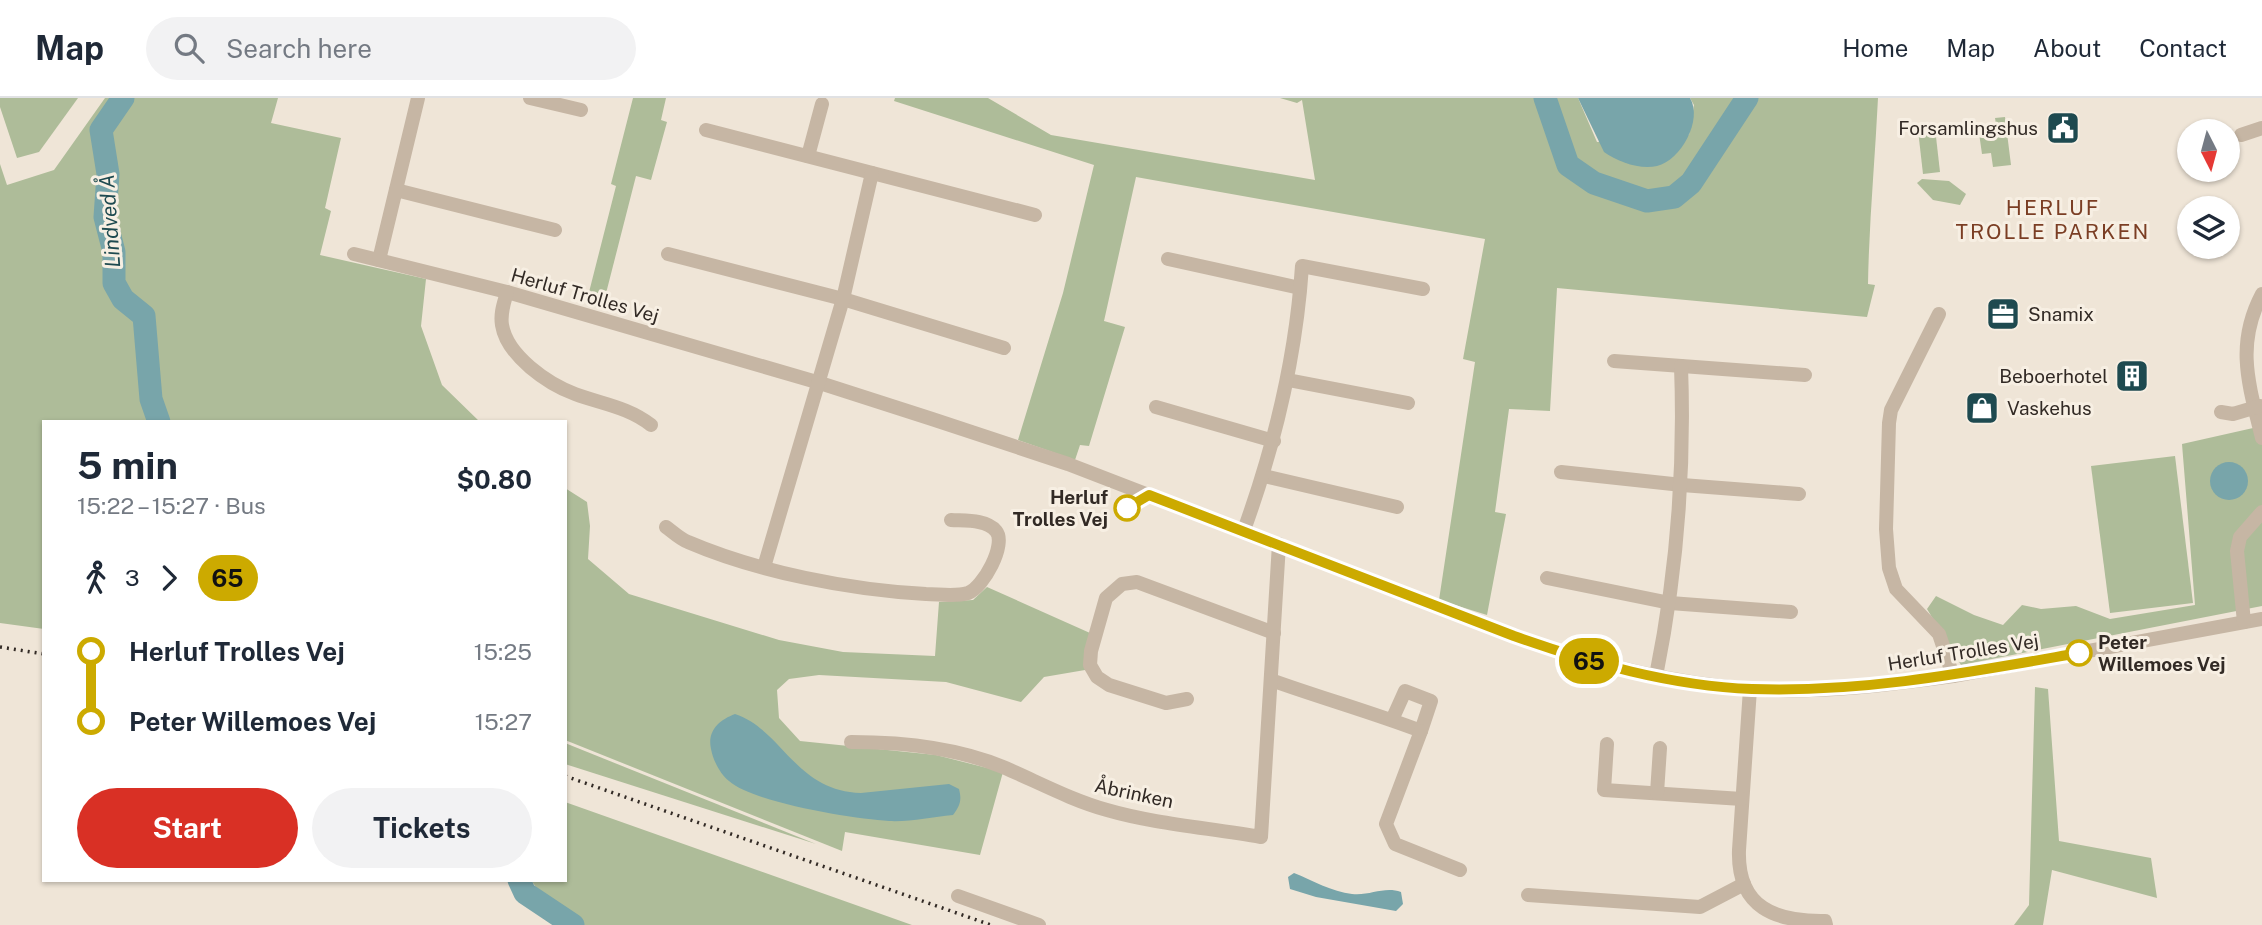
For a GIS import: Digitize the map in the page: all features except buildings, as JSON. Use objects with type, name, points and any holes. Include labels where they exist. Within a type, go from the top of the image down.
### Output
[{"type":"street","points":[[379,260],[418,98]]},
{"type":"street","points":[[530,98],[582,110]]},
{"type":"street","points":[[808,156],[822,104]]},
{"type":"street","points":[[2241,135],[2262,128]]},
{"type":"street","points":[[706,130],[1035,215]]},
{"type":"street","points":[[764,567],[820,383],[860,235],[872,173]]},
{"type":"street","points":[[396,190],[555,230]]},
{"type":"street","name":"Herluf Trolles Vej","points":[[354,254],[507,292],[820,383],[1068,464],[1527,641],[1577,657],[1656,676],[1750,689],[1799,690],[1953,676],[2262,619]]},
{"type":"street","points":[[668,254],[843,299],[1004,348]]},
{"type":"street","points":[[1168,259],[1300,288]]},
{"type":"street","points":[[1244,530],[1264,476],[1288,380],[1302,266],[1423,289]]},
{"type":"street","points":[[507,292],[501,312],[502,329],[513,348],[532,368],[562,388],[635,412],[651,425]]},
{"type":"street","points":[[2262,294],[2247,328],[2245,344],[2246,371],[2258,407],[2262,438]]},
{"type":"street","points":[[1939,314],[1891,410],[1886,529],[1889,568],[1896,589],[1939,634],[1953,676]]},
{"type":"street","points":[[1614,361],[1805,375]]},
{"type":"street","points":[[1656,676],[1670,603],[1682,485],[1681,366]]},
{"type":"street","points":[[1288,380],[1408,403]]},
{"type":"street","points":[[1156,407],[1274,441]]},
{"type":"street","points":[[2221,412],[2233,414],[2258,407]]},
{"type":"street","points":[[1561,472],[1799,494]]},
{"type":"street","points":[[1264,476],[1397,507]]},
{"type":"street","points":[[2244,622],[2237,551],[2241,537],[2262,512]]},
{"type":"street","points":[[666,527],[685,541],[764,567],[838,584],[897,592],[961,595],[977,589],[982,583],[1000,538],[992,528],[980,523],[951,520]]},
{"type":"street","name":"Åbrinken","points":[[851,743],[891,742],[939,748],[1001,766],[1077,801],[1110,811],[1261,837],[1279,544]]},
{"type":"street","points":[[1547,578],[1670,603],[1791,612]]},
{"type":"street","points":[[1187,699],[1166,704],[1109,685],[1097,677],[1090,665],[1091,651],[1110,592],[1122,584],[1137,582],[1274,633]]},
{"type":"street","points":[[1271,680],[1420,731]]},
{"type":"street","points":[[1750,689],[1738,862],[1744,884],[1763,908],[1800,923],[1825,920],[1826,925]]},
{"type":"street","points":[[1392,720],[1405,691],[1431,701],[1387,824],[1395,844],[1460,870]]},
{"type":"street","points":[[1607,744],[1604,789],[1742,799]]},
{"type":"street","points":[[1657,793],[1660,748]]},
{"type":"street","points":[[1528,895],[1700,907],[1744,884]]},
{"type":"street","points":[[958,896],[1039,925]]},
{"type":"green space","points":[[0,98],[78,98],[39,152],[17,158],[0,107]]},
{"type":"green space","points":[[105,98],[278,98],[271,123],[341,138],[325,208],[331,211],[320,255],[426,279],[421,326],[442,385],[478,420],[42,420],[42,629],[0,623],[0,164],[7,185],[54,170]]},
{"type":"green space","points":[[633,98],[666,98],[661,120],[667,122],[651,180],[636,176],[602,309],[586,304],[616,186],[611,184]]},
{"type":"green space","points":[[895,98],[988,98],[1051,135],[1315,180],[1302,100],[1297,103],[1280,98],[1578,98],[1597,142],[1689,135],[1694,105],[1690,98],[1878,98],[1868,284],[1875,285],[1867,317],[1557,288],[1550,411],[1509,409],[1495,512],[1506,514],[1487,615],[1439,600],[1475,362],[1463,359],[1485,239],[1136,177],[1104,321],[1125,327],[1089,446],[1080,445],[1075,460],[1018,440],[1063,293],[1094,165],[894,101]]},
{"type":"green space","points":[[2005,117],[2011,165],[1993,167],[1991,153],[1982,154],[1979,133],[1997,130],[1995,118]]},
{"type":"green space","points":[[1935,128],[1940,172],[1923,174],[1918,130]]},
{"type":"green space","points":[[1922,179],[1949,181],[1966,194],[1960,205],[1933,200],[1917,183]]},
{"type":"green space","points":[[2262,426],[2262,606],[1961,665],[1927,609],[1936,596],[1974,615],[2003,625],[2022,605],[2041,609],[2076,606],[2110,619],[2195,605],[2182,444]]},
{"type":"green space","points":[[2175,456],[2193,603],[2110,613],[2091,466]]},
{"type":"green space","points":[[567,489],[587,502],[590,526],[588,559],[629,594],[779,640],[843,652],[935,656],[939,602],[973,600],[987,587],[1090,633],[1085,670],[1044,677],[1021,702],[946,682],[819,675],[789,679],[777,690],[779,718],[800,741],[936,755],[1003,772],[980,855],[845,832],[842,851],[567,741]]},
{"type":"green space","points":[[2035,687],[2048,689],[2059,841],[2151,858],[2157,898],[2052,870],[2043,925],[2014,925],[2029,905]]},
{"type":"green space","points":[[567,744],[816,844],[567,765]]},
{"type":"green space","points":[[567,803],[912,925],[581,925],[542,896],[532,882],[567,882]]},
{"type":"water","points":[[1578,98],[1690,98],[1694,117],[1692,128],[1681,148],[1666,162],[1650,167],[1629,164],[1604,152]]},
{"type":"water","points":[[2229,462],[2243,467],[2248,481],[2243,495],[2229,500],[2215,495],[2210,481],[2215,467]]},
{"type":"water","points":[[735,714],[766,733],[820,782],[839,790],[861,793],[949,784],[959,789],[959,806],[953,815],[889,821],[781,803],[742,789],[720,771],[713,758],[710,743],[716,727]]},
{"type":"water","points":[[1294,873],[1345,893],[1395,890],[1401,892],[1403,904],[1396,911],[1316,897],[1290,889],[1288,877]]},
{"type":"waterway","name":"Lindved Å","points":[[123,98],[101,130],[108,174],[105,217],[114,252],[114,283],[123,299],[144,316],[151,399],[158,420]]},
{"type":"waterway","name":"Lindved Å","points":[[1545,98],[1568,165],[1594,183],[1647,201],[1674,197],[1691,183],[1747,98]]},
{"type":"waterway","name":"Lindved Å","points":[[520,882],[525,893],[573,925]]},
{"type":"railway","points":[[0,647],[42,654]]},
{"type":"railway","points":[[567,777],[991,925]]},
{"type":"bus line","name":"65","points":[[1127,508],[1149,495],[1514,636],[1612,667],[1656,676],[1750,689],[1799,690],[1909,682],[2079,653]]},
{"type":"place","name":"Forsamlingshus","points":[[2063,128]]},
{"type":"place","name":"Snamix","points":[[2003,314]]},
{"type":"place","name":"Beboerhotel","points":[[2132,376]]},
{"type":"place","name":"Vaskehus","points":[[1982,408]]},
{"type":"place","name":"Herluf Trolles Vej","points":[[1127,508]]},
{"type":"place","name":"Peter Willemoes Vej","points":[[2079,653]]},
{"type":"district","name":"HERLUF TROLLE PARKEN","points":[[2053,220]]}]
